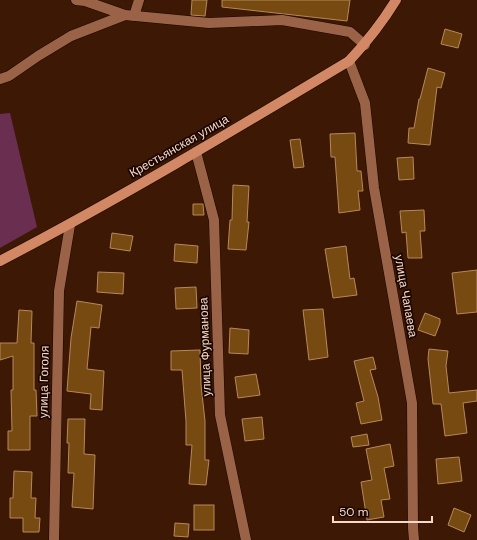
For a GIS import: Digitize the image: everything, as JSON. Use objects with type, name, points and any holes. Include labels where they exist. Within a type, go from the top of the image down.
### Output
[{"type":"main road","points":[[365,45],[396,0]]},
{"type":"main road","name":"Крестьянская улица","points":[[0,261],[70,225],[196,152],[349,61],[365,45]]},
{"type":"street","points":[[76,0],[85,1],[129,15],[209,24],[282,20],[350,32],[365,45]]},
{"type":"street","points":[[0,79],[9,76],[71,36],[129,15],[139,0]]},
{"type":"street","name":"улица Чапаева","points":[[349,61],[365,103],[374,188],[412,403],[414,540]]},
{"type":"street","name":"улица Фурманова","points":[[196,152],[214,220],[220,415],[246,540]]},
{"type":"street","name":"улица Гоголя","points":[[54,540],[59,292],[70,225]]},
{"type":"shaded area","points":[[10,113],[37,227],[0,248],[0,114]]},
{"type":"building","points":[[192,0],[207,0],[205,16],[191,15]]},
{"type":"building","points":[[222,0],[350,0],[347,21],[222,7]]},
{"type":"building","points":[[445,29],[462,34],[458,48],[441,44]]},
{"type":"building","points":[[428,68],[445,73],[441,88],[437,87],[430,145],[408,143],[409,128],[414,128],[419,99]]},
{"type":"building","points":[[355,133],[357,171],[361,171],[363,191],[358,191],[360,210],[339,213],[335,157],[331,157],[330,134]]},
{"type":"building","points":[[300,139],[304,167],[294,168],[290,140]]},
{"type":"building","points":[[413,157],[414,179],[399,180],[397,158]]},
{"type":"building","points":[[233,185],[249,186],[247,222],[249,222],[246,250],[228,249],[230,220],[232,220]]},
{"type":"building","points":[[193,204],[203,204],[204,215],[193,215]]},
{"type":"building","points":[[424,210],[425,231],[420,231],[422,258],[408,258],[406,232],[402,233],[400,211]]},
{"type":"building","points":[[112,233],[133,236],[130,251],[110,248]]},
{"type":"building","points":[[175,244],[198,246],[197,263],[174,261]]},
{"type":"building","points":[[346,246],[350,279],[354,278],[357,295],[333,298],[325,249]]},
{"type":"building","points":[[477,270],[477,312],[457,314],[452,273]]},
{"type":"building","points":[[98,272],[124,273],[123,294],[97,292]]},
{"type":"building","points":[[196,287],[197,308],[176,309],[175,288]]},
{"type":"building","points":[[77,301],[102,305],[99,328],[91,327],[87,369],[104,371],[102,410],[90,409],[91,394],[67,391],[71,338]]},
{"type":"building","points":[[323,309],[328,357],[309,360],[303,310]]},
{"type":"building","points":[[19,310],[32,311],[31,343],[34,343],[34,390],[36,390],[37,416],[30,416],[30,450],[8,450],[8,431],[12,431],[11,390],[13,390],[13,356],[0,360],[0,343],[17,343]]},
{"type":"building","points":[[425,313],[440,319],[435,336],[418,330]]},
{"type":"building","points":[[230,328],[249,330],[248,354],[229,353]]},
{"type":"building","points":[[429,349],[448,351],[446,366],[449,393],[477,390],[477,401],[463,403],[467,433],[445,436],[441,404],[433,404],[428,359]]},
{"type":"building","points":[[200,350],[201,385],[205,421],[205,460],[209,460],[206,485],[189,484],[192,445],[186,445],[186,421],[182,370],[171,370],[171,351]]},
{"type":"building","points":[[373,357],[376,369],[370,370],[378,397],[382,420],[361,424],[356,403],[364,401],[354,361]]},
{"type":"building","points":[[256,374],[260,395],[238,398],[235,377]]},
{"type":"building","points":[[262,417],[264,439],[245,441],[242,419]]},
{"type":"building","points":[[68,419],[85,419],[84,454],[95,455],[93,509],[72,507],[74,473],[68,473]]},
{"type":"building","points":[[367,434],[369,445],[353,447],[351,437]]},
{"type":"building","points":[[390,444],[394,466],[384,468],[390,499],[381,500],[384,517],[367,520],[361,482],[372,480],[366,449]]},
{"type":"building","points":[[459,457],[462,481],[438,484],[436,459]]},
{"type":"building","points":[[14,471],[32,472],[31,498],[36,498],[35,518],[40,518],[39,532],[23,532],[23,518],[10,518],[10,498],[13,498]]},
{"type":"building","points":[[194,505],[214,505],[214,530],[194,530]]},
{"type":"building","points":[[454,508],[471,515],[464,532],[448,525]]},
{"type":"building","points":[[175,523],[189,524],[188,537],[174,536]]}]
